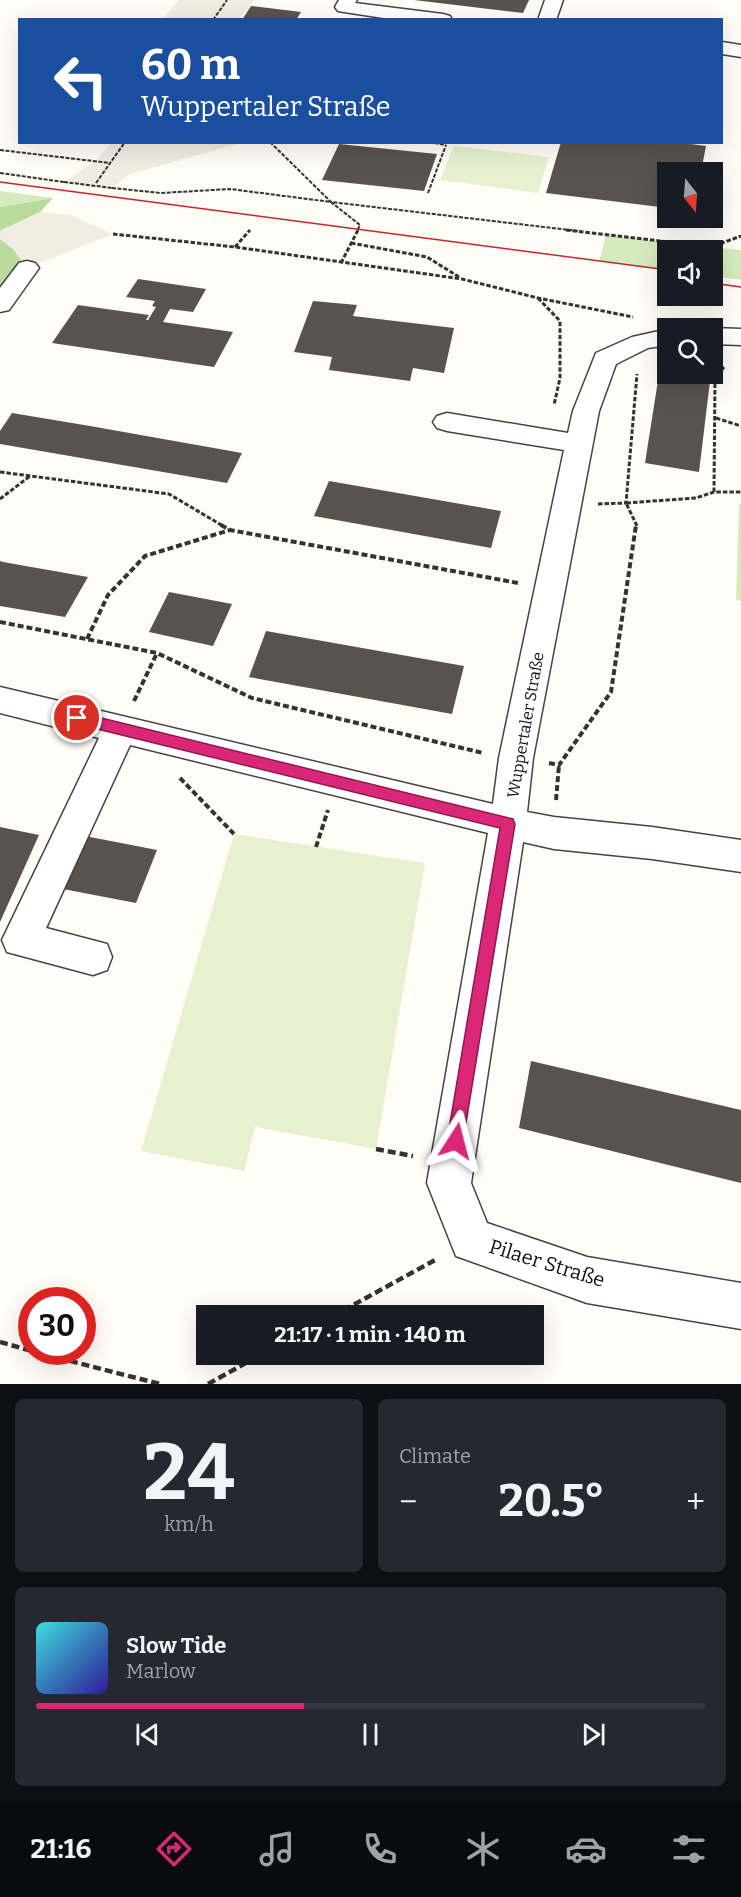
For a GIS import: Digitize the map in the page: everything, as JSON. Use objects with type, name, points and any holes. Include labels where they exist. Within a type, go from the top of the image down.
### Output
[{"type":"street","points":[[548,18],[554,0]]},
{"type":"street","points":[[346,3],[432,18]]},
{"type":"street","points":[[723,58],[741,51]]},
{"type":"street","points":[[0,305],[27,268]]},
{"type":"street","points":[[723,336],[741,337]]},
{"type":"street","name":"Wuppertaler Straße","points":[[508,824],[516,758],[586,411],[605,359],[641,342],[657,339]]},
{"type":"street","points":[[447,422],[580,444]]},
{"type":"street","points":[[0,700],[508,824],[554,833],[652,843],[741,856]]},
{"type":"street","points":[[93,957],[21,940],[120,729]]},
{"type":"street","name":"Pilaer Straße","points":[[508,824],[449,1183],[472,1240],[587,1280],[741,1306]]},
{"type":"path","points":[[214,18],[227,0]]},
{"type":"path","points":[[96,183],[124,144]]},
{"type":"path","points":[[272,144],[331,202],[360,225],[341,263]]},
{"type":"path","points":[[428,193],[447,144]]},
{"type":"path","points":[[0,150],[110,163]]},
{"type":"path","points":[[0,173],[161,193],[230,189],[711,247],[741,236]]},
{"type":"path","points":[[235,247],[250,230]]},
{"type":"path","points":[[113,234],[235,247],[462,279],[538,298],[640,318]]},
{"type":"path","points":[[351,243],[427,257],[462,279]]},
{"type":"path","points":[[714,492],[715,379],[724,367]]},
{"type":"path","points":[[516,758],[559,765],[611,692],[637,526],[626,502],[635,376],[641,369]]},
{"type":"path","points":[[716,418],[741,426]]},
{"type":"path","points":[[0,472],[169,494],[230,530],[519,583]]},
{"type":"path","points":[[0,499],[30,476]]},
{"type":"path","points":[[626,502],[696,498],[714,492],[741,492]]},
{"type":"path","points":[[87,639],[108,596],[145,556],[230,530]]},
{"type":"path","points":[[0,622],[157,653],[252,698],[484,753]]},
{"type":"path","points":[[120,729],[157,653]]},
{"type":"path","points":[[170,775],[181,778],[234,834]]},
{"type":"path","points":[[353,1305],[472,1240]]},
{"type":"path","points":[[0,1342],[18,1347]]},
{"type":"path","points":[[87,1365],[160,1384]]},
{"type":"path","points":[[208,1384],[242,1365]]},
{"type":"green space","points":[[454,146],[549,157],[538,193],[440,180]]},
{"type":"green space","points":[[0,191],[53,198],[0,207]]},
{"type":"green space","points":[[53,198],[40,212],[0,231],[0,207]]},
{"type":"green space","points":[[606,235],[657,241],[657,269],[599,261]]},
{"type":"green space","points":[[0,239],[13,249],[27,268],[0,305]]},
{"type":"green space","points":[[723,248],[741,250],[741,280],[723,277]]},
{"type":"green space","points":[[739,504],[741,504],[741,601],[736,600]]},
{"type":"green space","points":[[234,834],[425,863],[376,1149],[255,1127],[244,1171],[141,1151]]},
{"type":"shaded area","points":[[179,0],[255,0],[240,18],[164,18]]},
{"type":"shaded area","points":[[110,144],[236,144],[130,174],[112,188],[64,182],[94,162]]},
{"type":"shaded area","points":[[40,212],[71,215],[113,234],[27,268],[13,249],[0,239],[0,231]]},
{"type":"building","points":[[414,0],[529,0],[523,13]]},
{"type":"building","points":[[251,6],[301,12],[297,18],[243,18]]},
{"type":"building","points":[[339,144],[437,154],[424,191],[322,180]]},
{"type":"building","points":[[560,144],[706,146],[703,162],[657,162],[657,207],[546,193]]},
{"type":"building","points":[[138,279],[206,289],[193,312],[170,309],[163,322],[233,332],[214,367],[52,343],[78,305],[149,315],[146,320],[148,320],[156,307],[152,306],[155,301],[126,297]]},
{"type":"building","points":[[313,301],[357,305],[353,316],[454,328],[444,373],[413,368],[410,381],[329,370],[332,357],[294,352]]},
{"type":"building","points":[[657,384],[710,384],[699,472],[645,463]]},
{"type":"building","points":[[12,413],[242,453],[227,483],[0,444],[0,431]]},
{"type":"building","points":[[329,481],[501,511],[491,548],[314,516]]},
{"type":"building","points":[[0,561],[88,577],[65,617],[0,606]]},
{"type":"building","points":[[169,592],[232,604],[213,646],[149,632]]},
{"type":"building","points":[[266,631],[464,666],[452,714],[249,677]]},
{"type":"building","points":[[0,827],[39,835],[0,922]]},
{"type":"building","points":[[85,836],[157,850],[136,903],[63,889]]},
{"type":"building","points":[[531,1061],[741,1110],[741,1183],[519,1128]]},
{"type":"tram line","points":[[0,182],[657,269]]},
{"type":"tram line","points":[[723,285],[741,287]]},
{"type":"route","points":[[77,718],[508,824],[456,1141]]}]
